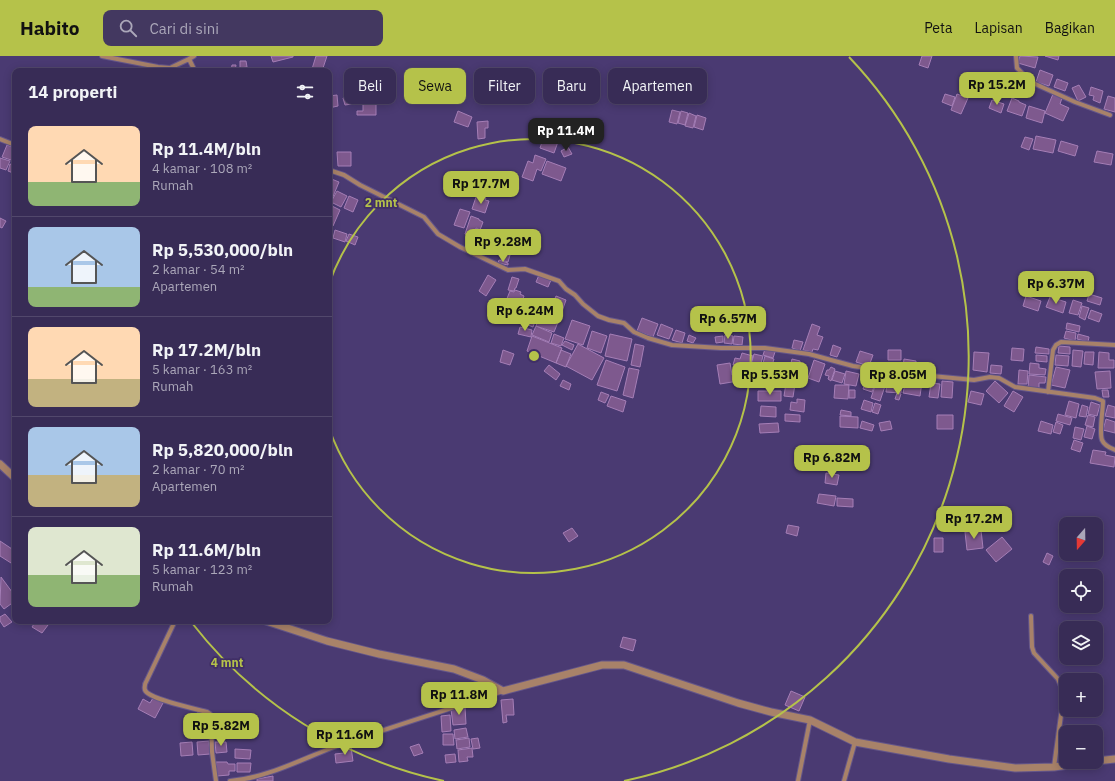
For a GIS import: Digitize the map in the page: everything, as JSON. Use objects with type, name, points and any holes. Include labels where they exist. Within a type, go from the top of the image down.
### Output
[{"type":"street","points":[[102,56],[170,68],[194,56]]},
{"type":"street","points":[[1016,56],[1017,68],[1031,82],[1075,102],[1110,115]]},
{"type":"street","points":[[189,59],[194,68]]},
{"type":"street","points":[[0,139],[12,144]]},
{"type":"street","points":[[332,171],[344,175],[424,217],[438,234],[460,247],[508,270],[525,269],[559,281],[566,290],[575,295],[583,304],[598,316],[608,320],[624,323],[634,332],[648,338],[672,345],[721,348],[765,348],[809,354],[853,366],[900,373],[974,380],[990,377],[999,378],[1015,387],[1095,398],[1103,401],[1101,435],[1103,442],[1115,450]]},
{"type":"street","points":[[1048,392],[1056,345],[1061,342],[1115,345]]},
{"type":"street","points":[[0,464],[12,475]]},
{"type":"street","points":[[1031,616],[1032,646],[1034,653],[1058,679],[1064,693],[1054,767]]},
{"type":"street","points":[[174,624],[146,680],[144,686],[145,690],[149,694],[159,698],[210,714],[212,718],[212,752],[216,781]]},
{"type":"street","points":[[275,624],[327,641],[454,669],[483,680],[503,691]]},
{"type":"street","points":[[230,781],[242,780],[257,776],[336,747],[503,691],[602,665],[624,664],[738,703],[810,720],[855,742],[949,760],[1014,768],[1059,766]]},
{"type":"street","points":[[798,781],[810,720]]},
{"type":"street","points":[[844,781],[855,742]]},
{"type":"street","points":[[1103,760],[1115,759]]},
{"type":"building","points":[[271,56],[293,56],[293,57],[273,62]]},
{"type":"building","points":[[316,56],[327,56],[323,68],[312,68]]},
{"type":"building","points":[[922,56],[932,56],[928,68],[919,65]]},
{"type":"building","points":[[1020,56],[1038,57],[1035,68],[1018,63]]},
{"type":"building","points":[[1045,56],[1059,56],[1058,60]]},
{"type":"building","points":[[240,61],[246,61],[247,67],[240,68]]},
{"type":"building","points":[[232,65],[236,65],[236,68],[232,68]]},
{"type":"building","points":[[1040,70],[1053,75],[1049,86],[1036,82]]},
{"type":"building","points":[[1057,79],[1068,83],[1065,91],[1054,87]]},
{"type":"building","points":[[1018,81],[1032,86],[1028,97],[1014,91]]},
{"type":"building","points":[[1079,85],[1086,97],[1078,101],[1072,88]]},
{"type":"building","points":[[1091,87],[1103,91],[1100,103],[1093,100],[1094,96],[1089,95]]},
{"type":"building","points":[[945,94],[955,97],[952,106],[942,102]]},
{"type":"building","points":[[957,94],[968,98],[961,114],[951,110]]},
{"type":"building","points":[[1053,94],[1062,98],[1060,104],[1069,108],[1063,121],[1045,113]]},
{"type":"building","points":[[337,95],[338,106],[332,107],[332,96]]},
{"type":"building","points":[[1108,96],[1115,98],[1115,112],[1104,109]]},
{"type":"building","points":[[1012,98],[1026,105],[1022,116],[1007,111]]},
{"type":"building","points":[[992,100],[1004,104],[1001,113],[989,108]]},
{"type":"building","points":[[363,104],[376,104],[376,115],[357,115],[357,111],[363,111]]},
{"type":"building","points":[[1029,106],[1045,111],[1042,123],[1026,118]]},
{"type":"building","points":[[672,110],[680,112],[677,124],[669,122]]},
{"type":"building","points":[[458,111],[472,117],[468,127],[454,122]]},
{"type":"building","points":[[681,111],[688,113],[685,125],[678,123]]},
{"type":"building","points":[[689,113],[696,116],[693,128],[685,126]]},
{"type":"building","points":[[697,115],[706,118],[703,130],[694,127]]},
{"type":"building","points":[[488,121],[488,128],[485,128],[485,138],[478,139],[477,122]]},
{"type":"building","points":[[548,135],[559,139],[554,153],[540,148],[543,139],[547,141]]},
{"type":"building","points":[[1036,136],[1056,140],[1053,153],[1033,149]]},
{"type":"building","points":[[1025,137],[1033,139],[1029,150],[1021,147]]},
{"type":"building","points":[[1061,141],[1078,146],[1075,156],[1058,151]]},
{"type":"building","points":[[7,145],[12,147],[12,160],[2,157]]},
{"type":"building","points":[[568,147],[572,154],[564,157],[561,151]]},
{"type":"building","points":[[1097,151],[1113,154],[1111,165],[1094,162]]},
{"type":"building","points":[[337,152],[351,152],[351,166],[338,166]]},
{"type":"building","points":[[535,155],[546,159],[541,171],[537,169],[533,181],[522,177],[528,161],[533,163]]},
{"type":"building","points":[[0,158],[10,161],[6,170],[0,168]]},
{"type":"building","points":[[547,161],[566,168],[561,181],[542,174]]},
{"type":"building","points":[[10,164],[12,165],[12,173],[8,171]]},
{"type":"building","points":[[332,179],[339,182],[332,199]]},
{"type":"building","points":[[337,191],[347,196],[341,207],[332,202]]},
{"type":"building","points":[[349,196],[358,200],[353,212],[344,208]]},
{"type":"building","points":[[480,196],[489,201],[485,213],[472,209],[476,197],[479,198]]},
{"type":"building","points":[[332,206],[340,210],[332,226]]},
{"type":"building","points":[[460,209],[470,212],[464,228],[454,225]]},
{"type":"building","points":[[471,216],[483,222],[480,230],[476,228],[473,236],[465,234]]},
{"type":"building","points":[[0,218],[6,221],[2,228],[0,227]]},
{"type":"building","points":[[335,230],[347,234],[345,242],[333,238]]},
{"type":"building","points":[[349,234],[358,237],[355,245],[346,241]]},
{"type":"building","points":[[505,236],[513,238],[511,247],[503,245]]},
{"type":"building","points":[[502,253],[510,255],[508,262],[501,260]]},
{"type":"building","points":[[499,260],[508,263],[508,265],[498,263]]},
{"type":"building","points":[[488,275],[496,280],[486,296],[479,291]]},
{"type":"building","points":[[539,275],[551,280],[548,287],[536,282]]},
{"type":"building","points":[[512,277],[519,279],[514,291],[508,290]]},
{"type":"building","points":[[515,290],[521,292],[520,294],[524,296],[519,311],[504,306],[510,291],[514,292]]},
{"type":"building","points":[[1089,294],[1102,298],[1100,305],[1087,301]]},
{"type":"building","points":[[556,296],[566,300],[560,317],[549,313]]},
{"type":"building","points":[[1026,296],[1041,301],[1038,311],[1023,306]]},
{"type":"building","points":[[1050,297],[1066,302],[1063,313],[1046,307]]},
{"type":"building","points":[[1073,300],[1082,303],[1078,315],[1069,313]]},
{"type":"building","points":[[543,302],[550,305],[547,314],[539,312]]},
{"type":"building","points":[[523,303],[529,305],[523,320],[518,318]]},
{"type":"building","points":[[529,306],[537,309],[536,312],[538,313],[533,327],[523,323]]},
{"type":"building","points":[[1082,306],[1089,308],[1085,320],[1079,317]]},
{"type":"building","points":[[504,307],[517,312],[514,319],[501,314]]},
{"type":"building","points":[[1091,310],[1102,314],[1099,322],[1088,318]]},
{"type":"building","points":[[541,312],[553,317],[552,319],[558,322],[554,332],[536,326]]},
{"type":"building","points":[[642,318],[658,324],[653,337],[637,331]]},
{"type":"building","points":[[572,320],[590,326],[583,345],[565,339]]},
{"type":"building","points":[[1067,323],[1080,326],[1079,332],[1066,329]]},
{"type":"building","points":[[661,324],[673,329],[669,339],[657,335]]},
{"type":"building","points":[[812,324],[820,327],[817,335],[823,337],[818,350],[813,349],[812,352],[803,350]]},
{"type":"building","points":[[536,326],[552,333],[549,342],[532,335]]},
{"type":"building","points":[[520,327],[532,330],[531,337],[518,334]]},
{"type":"building","points":[[676,330],[685,333],[682,343],[672,340]]},
{"type":"building","points":[[592,331],[607,336],[601,353],[587,348]]},
{"type":"building","points":[[1066,331],[1076,333],[1075,341],[1064,338]]},
{"type":"building","points":[[554,334],[564,338],[561,346],[551,343]]},
{"type":"building","points":[[610,334],[632,339],[627,361],[605,356]]},
{"type":"building","points":[[1078,334],[1089,337],[1088,342],[1077,339]]},
{"type":"building","points":[[689,335],[696,338],[693,343],[687,341]]},
{"type":"building","points":[[725,335],[733,336],[732,344],[724,343]]},
{"type":"building","points":[[532,336],[562,348],[556,363],[527,351]]},
{"type":"building","points":[[723,336],[723,342],[716,343],[715,337]]},
{"type":"building","points":[[734,336],[743,337],[742,345],[733,344]]},
{"type":"building","points":[[794,340],[803,342],[800,351],[792,348]]},
{"type":"building","points":[[565,341],[574,345],[572,350],[562,345]]},
{"type":"building","points":[[578,344],[604,358],[592,380],[566,366]]},
{"type":"building","points":[[635,344],[644,346],[640,367],[631,365]]},
{"type":"building","points":[[833,345],[841,348],[837,357],[830,355]]},
{"type":"building","points":[[1059,346],[1070,347],[1070,354],[1058,353]]},
{"type":"building","points":[[1036,347],[1049,349],[1049,354],[1035,353]]},
{"type":"building","points":[[1012,348],[1024,349],[1023,361],[1011,360]]},
{"type":"building","points":[[765,349],[775,352],[773,358],[763,355]]},
{"type":"building","points":[[503,350],[514,354],[510,365],[500,362]]},
{"type":"building","points":[[561,350],[571,354],[566,367],[556,363]]},
{"type":"building","points":[[888,350],[901,350],[901,360],[888,360]]},
{"type":"building","points":[[1073,350],[1083,351],[1081,367],[1072,366]]},
{"type":"building","points":[[860,351],[873,355],[869,366],[856,362]]},
{"type":"building","points":[[974,352],[989,353],[987,372],[973,370]]},
{"type":"building","points":[[1085,352],[1094,352],[1093,365],[1084,364]]},
{"type":"building","points":[[1099,352],[1109,353],[1109,360],[1114,360],[1114,368],[1098,368]]},
{"type":"building","points":[[742,353],[753,356],[749,370],[733,365],[735,358],[740,359]]},
{"type":"building","points":[[754,354],[763,356],[759,371],[750,368]]},
{"type":"building","points":[[1036,355],[1047,356],[1047,362],[1036,361]]},
{"type":"building","points":[[1056,355],[1069,356],[1068,366],[1055,365]]},
{"type":"building","points":[[765,356],[774,359],[770,372],[761,370]]},
{"type":"building","points":[[792,359],[800,361],[799,368],[805,369],[802,379],[788,375]]},
{"type":"building","points":[[904,359],[916,361],[916,368],[903,367]]},
{"type":"building","points":[[606,360],[625,367],[617,391],[597,385]]},
{"type":"building","points":[[814,360],[825,364],[819,382],[808,378]]},
{"type":"building","points":[[730,363],[732,375],[737,374],[738,381],[720,384],[717,365]]},
{"type":"building","points":[[1030,363],[1039,364],[1039,368],[1046,369],[1045,375],[1029,374]]},
{"type":"building","points":[[549,365],[560,374],[556,380],[544,371]]},
{"type":"building","points":[[991,365],[1002,366],[1001,374],[990,373]]},
{"type":"building","points":[[831,367],[835,369],[831,381],[828,379],[829,376],[825,375],[827,370]]},
{"type":"building","points":[[1056,367],[1070,370],[1065,388],[1051,385]]},
{"type":"building","points":[[629,368],[639,370],[633,398],[623,395]]},
{"type":"building","points":[[1019,370],[1028,371],[1027,384],[1018,384]]},
{"type":"building","points":[[835,371],[845,374],[842,383],[832,380]]},
{"type":"building","points":[[846,371],[859,374],[856,386],[844,384]]},
{"type":"building","points":[[1110,371],[1111,388],[1097,389],[1095,372]]},
{"type":"building","points":[[893,375],[903,376],[901,393],[886,392],[887,380],[892,380]]},
{"type":"building","points":[[1029,375],[1046,377],[1045,383],[1039,383],[1039,390],[1028,389]]},
{"type":"building","points":[[563,380],[571,384],[569,390],[560,386]]},
{"type":"building","points":[[877,380],[886,383],[880,401],[871,398]]},
{"type":"building","points":[[910,380],[922,382],[920,396],[903,393],[905,384],[909,385]]},
{"type":"building","points":[[866,381],[875,384],[872,392],[863,389]]},
{"type":"building","points":[[942,381],[953,382],[952,398],[941,397]]},
{"type":"building","points":[[995,381],[1008,393],[999,403],[986,391]]},
{"type":"building","points":[[786,383],[795,384],[793,397],[784,396]]},
{"type":"building","points":[[931,383],[940,384],[938,398],[929,397]]},
{"type":"building","points":[[835,385],[849,385],[848,399],[834,398]]},
{"type":"building","points":[[849,390],[855,390],[855,398],[849,398]]},
{"type":"building","points":[[1102,390],[1108,390],[1109,397],[1103,397]]},
{"type":"building","points":[[758,391],[781,391],[781,401],[758,401]]},
{"type":"building","points":[[971,391],[984,394],[981,405],[968,402]]},
{"type":"building","points":[[1013,391],[1023,397],[1014,412],[1004,406]]},
{"type":"building","points":[[601,392],[609,395],[605,403],[598,400]]},
{"type":"building","points":[[897,393],[901,394],[899,400],[895,399]]},
{"type":"building","points":[[611,396],[626,401],[623,412],[607,406]]},
{"type":"building","points":[[797,399],[805,400],[804,412],[790,410],[791,402],[797,403]]},
{"type":"building","points":[[864,400],[873,403],[871,412],[861,409]]},
{"type":"building","points":[[1069,401],[1079,404],[1076,418],[1065,415]]},
{"type":"building","points":[[1091,402],[1100,405],[1097,416],[1088,414]]},
{"type":"building","points":[[875,403],[881,405],[878,414],[872,412]]},
{"type":"building","points":[[1082,405],[1088,407],[1086,417],[1079,416]]},
{"type":"building","points":[[1108,405],[1115,407],[1115,418],[1105,416]]},
{"type":"building","points":[[761,406],[776,407],[776,417],[760,416]]},
{"type":"building","points":[[841,410],[851,412],[851,416],[840,415]]},
{"type":"building","points":[[785,414],[800,415],[800,422],[785,421]]},
{"type":"building","points":[[1058,414],[1072,418],[1070,425],[1056,421]]},
{"type":"building","points":[[937,415],[953,415],[953,429],[937,429]]},
{"type":"building","points":[[1088,415],[1095,417],[1093,427],[1085,425]]},
{"type":"building","points":[[840,416],[858,417],[858,428],[840,427]]},
{"type":"building","points":[[1106,419],[1115,422],[1115,433],[1103,430]]},
{"type":"building","points":[[862,421],[874,425],[872,431],[860,428]]},
{"type":"building","points":[[890,421],[892,429],[881,431],[879,423]]},
{"type":"building","points":[[1041,421],[1053,425],[1051,434],[1038,431]]},
{"type":"building","points":[[1056,422],[1063,425],[1060,434],[1053,432]]},
{"type":"building","points":[[778,423],[779,432],[760,433],[759,424]]},
{"type":"building","points":[[1087,426],[1095,429],[1092,439],[1084,437]]},
{"type":"building","points":[[1075,427],[1084,429],[1081,440],[1073,438]]},
{"type":"building","points":[[1074,440],[1083,443],[1080,452],[1071,449]]},
{"type":"building","points":[[1093,450],[1106,452],[1105,455],[1115,457],[1114,467],[1090,463]]},
{"type":"building","points":[[826,473],[839,475],[837,485],[825,483]]},
{"type":"building","points":[[819,494],[836,496],[834,506],[817,503]]},
{"type":"building","points":[[837,498],[853,499],[853,507],[837,506]]},
{"type":"building","points":[[788,525],[799,527],[797,536],[786,533]]},
{"type":"building","points":[[572,528],[578,536],[569,542],[563,533]]},
{"type":"building","points":[[981,530],[983,548],[967,550],[965,532]]},
{"type":"building","points":[[1002,537],[1012,549],[996,562],[986,550]]},
{"type":"building","points":[[934,538],[943,538],[943,552],[934,552]]},
{"type":"building","points":[[0,541],[12,549],[12,562],[11,563],[0,556]]},
{"type":"building","points":[[1047,553],[1053,556],[1049,565],[1043,562]]},
{"type":"building","points":[[1,577],[12,592],[12,603],[4,609],[0,604]]},
{"type":"building","points":[[5,614],[12,622],[4,627],[0,621],[0,617]]},
{"type":"building","points":[[34,624],[48,625],[42,633],[32,627]]},
{"type":"building","points":[[623,637],[636,640],[633,651],[620,647]]},
{"type":"building","points":[[791,691],[805,697],[799,711],[785,705]]},
{"type":"building","points":[[153,698],[163,703],[155,718],[138,709],[143,699],[150,703]]},
{"type":"building","points":[[513,699],[514,715],[506,715],[507,722],[503,723],[501,700]]},
{"type":"building","points":[[465,707],[466,724],[453,725],[451,709]]},
{"type":"building","points":[[198,712],[208,715],[206,723],[197,721]]},
{"type":"building","points":[[450,715],[451,731],[442,732],[441,716]]},
{"type":"building","points":[[231,719],[251,722],[249,732],[241,731],[240,738],[228,736]]},
{"type":"building","points":[[466,728],[468,737],[455,739],[454,730]]},
{"type":"building","points":[[443,734],[453,734],[454,745],[443,745]]},
{"type":"building","points":[[469,738],[470,747],[457,749],[456,740]]},
{"type":"building","points":[[478,738],[480,748],[473,749],[471,739]]},
{"type":"building","points":[[209,741],[210,754],[198,755],[197,742]]},
{"type":"building","points":[[192,742],[193,755],[181,756],[180,743]]},
{"type":"building","points":[[215,742],[226,742],[227,752],[216,753]]},
{"type":"building","points":[[419,744],[423,753],[414,756],[410,747]]},
{"type":"building","points":[[351,747],[353,761],[336,763],[335,754],[344,753],[344,748]]},
{"type":"building","points":[[472,748],[473,757],[467,757],[468,761],[459,762],[458,750]]},
{"type":"building","points":[[235,749],[251,750],[250,759],[235,758]]},
{"type":"building","points":[[455,754],[456,762],[446,763],[445,755]]},
{"type":"building","points":[[216,762],[235,764],[235,771],[229,771],[229,775],[217,776]]},
{"type":"building","points":[[237,763],[251,763],[250,772],[237,772]]},
{"type":"building","points":[[273,776],[273,781],[257,781],[257,779]]}]
